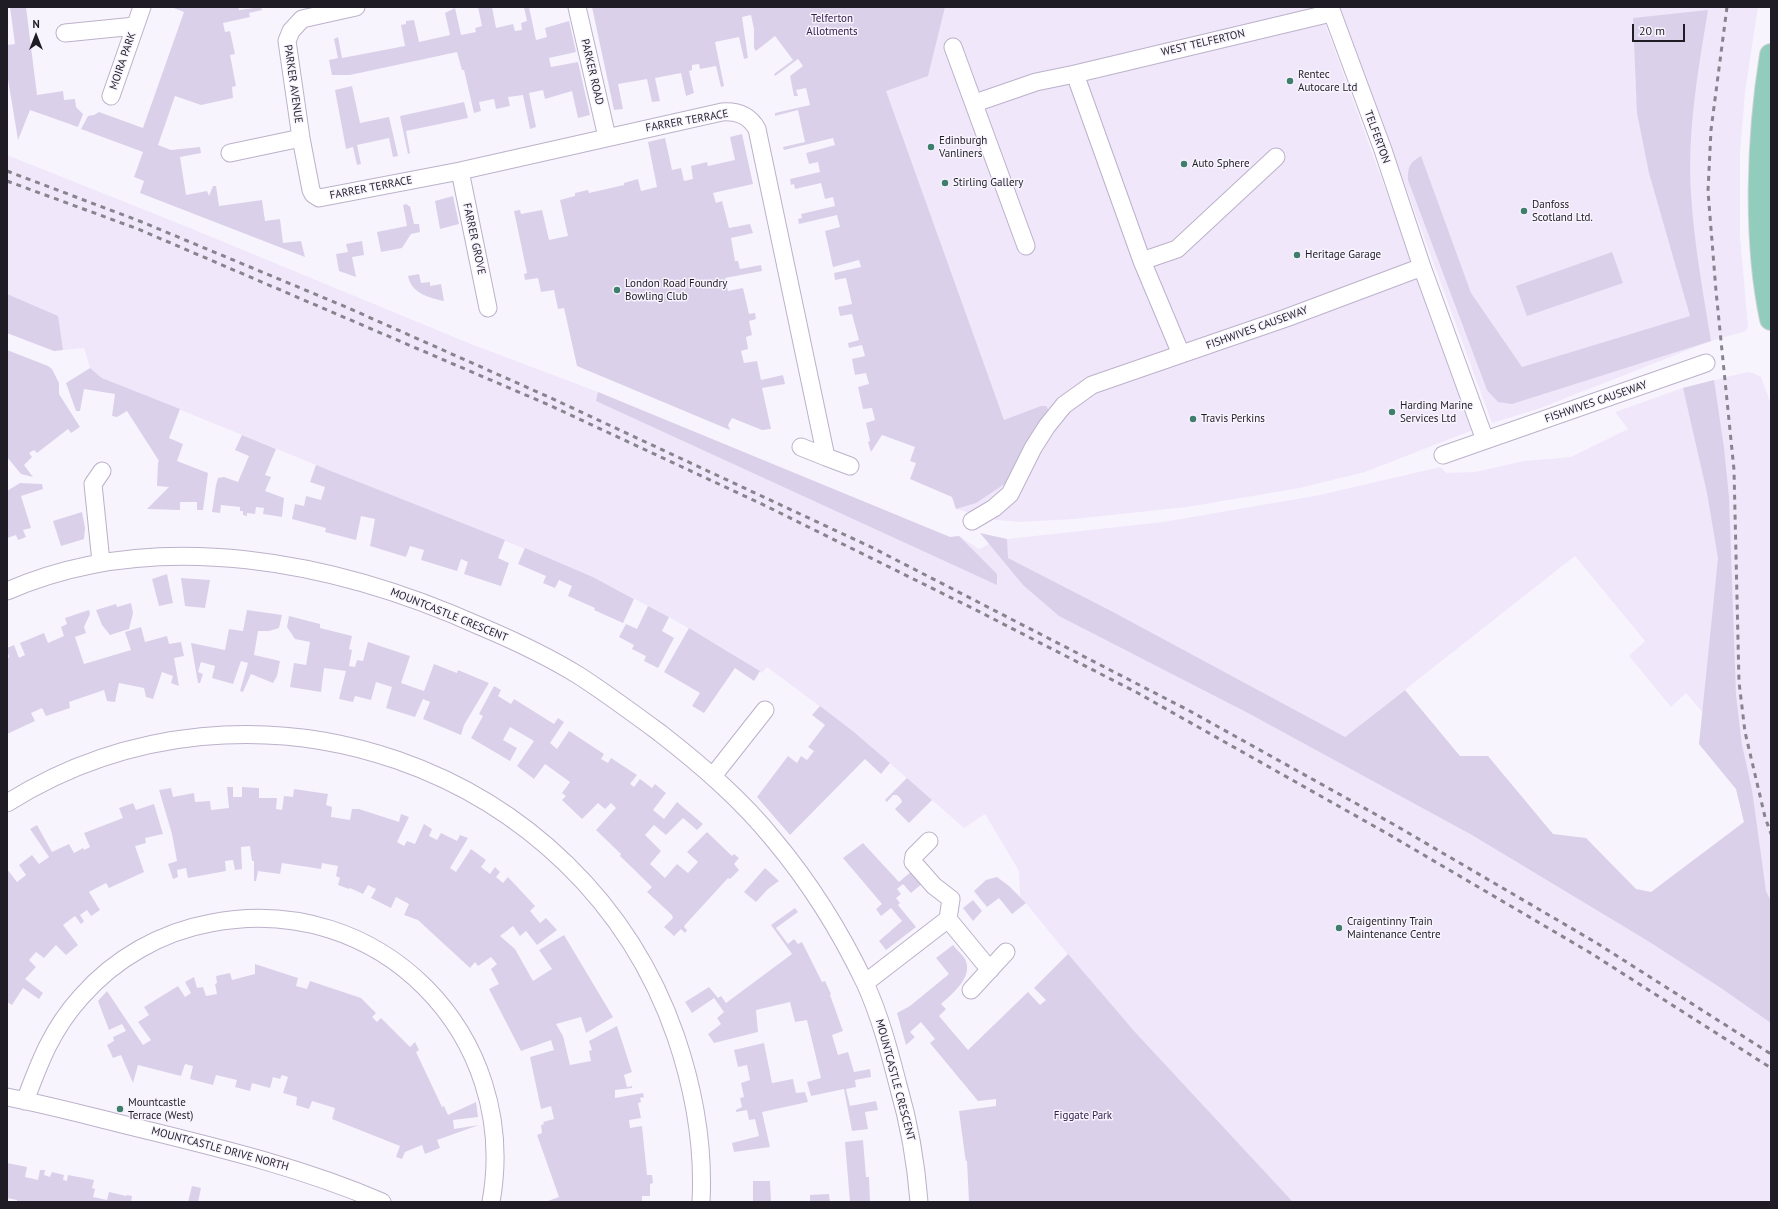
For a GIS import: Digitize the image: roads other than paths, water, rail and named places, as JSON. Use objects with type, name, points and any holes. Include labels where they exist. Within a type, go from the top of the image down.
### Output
[{"type":"main road","points":[[1771,55],[1762,136],[1761,199],[1766,294],[1771,319]]},
{"type":"street","name":"MOIRA PARK","points":[[111,96],[142,7]]},
{"type":"street","name":"PARKER AVENUE","points":[[311,190],[301,138],[287,44],[288,36],[302,19],[356,7]]},
{"type":"street","name":"PARKER ROAD","points":[[577,7],[607,137]]},
{"type":"street","name":"WEST TELFERTON","points":[[975,103],[1036,82],[1074,74],[1330,10]]},
{"type":"street","name":"TELFERTON","points":[[1330,10],[1383,150],[1422,268]]},
{"type":"street","name":"MOIRA PARK","points":[[66,33],[135,26]]},
{"type":"street","points":[[953,47],[975,103],[1026,246]]},
{"type":"street","points":[[1074,74],[1142,261],[1181,354]]},
{"type":"street","name":"FARRER TERRACE","points":[[311,190],[315,196],[322,198],[460,171],[722,112],[740,114],[753,123],[758,137],[826,457]]},
{"type":"street","name":"PARKER AVENUE","points":[[230,153],[301,138]]},
{"type":"street","points":[[1142,261],[1177,249],[1276,157]]},
{"type":"street","name":"FARRER GROVE","points":[[460,171],[488,308]]},
{"type":"street","points":[[1422,268],[1485,440]]},
{"type":"street","name":"FISHWIVES CAUSEWAY","points":[[972,521],[994,508],[1010,494],[1033,448],[1047,426],[1064,405],[1092,385],[1422,268]]},
{"type":"street","name":"FISHWIVES CAUSEWAY","points":[[1442,455],[1706,363]]},
{"type":"street","points":[[801,448],[850,466]]},
{"type":"street","points":[[101,562],[93,484],[102,471]]},
{"type":"street","name":"MOUNTCASTLE CRESCENT","points":[[7,590],[32,580],[101,562],[170,557],[258,562],[341,577],[409,597],[451,613],[512,640],[576,674],[629,709],[713,776],[769,833],[800,873],[847,948],[865,983],[886,1040],[906,1114],[917,1177],[919,1202]]},
{"type":"street","points":[[713,776],[766,710]]},
{"type":"street","points":[[7,803],[54,777],[116,753],[165,741],[229,734],[303,737],[351,745],[414,765],[472,793],[520,824],[571,868],[597,897],[617,924],[646,969],[673,1028],[688,1078],[700,1143],[701,1202]]},
{"type":"street","points":[[929,841],[914,856],[913,860],[934,886],[950,899],[948,919],[990,970]]},
{"type":"street","points":[[25,1101],[45,1048],[62,1020],[81,996],[95,982],[129,956],[166,936],[198,925],[259,918],[307,923],[349,936],[387,956],[423,984],[453,1019],[476,1060],[491,1107],[496,1143],[496,1160],[491,1202]]},
{"type":"street","points":[[865,983],[948,919]]},
{"type":"street","points":[[971,990],[1006,952]]},
{"type":"street","name":"MOUNTCASTLE DRIVE NORTH","points":[[7,1097],[280,1164],[382,1202]]},
{"type":"railway","points":[[1727,7],[1711,130],[1708,191],[1716,291],[1734,470],[1739,682],[1745,732],[1765,817],[1771,834]]},
{"type":"railway","points":[[7,171],[142,222],[346,307],[551,398],[871,547],[1188,710],[1393,824],[1595,942],[1771,1054]]},
{"type":"railway","points":[[7,181],[138,229],[549,405],[766,506],[974,609],[1136,692],[1388,834],[1589,952],[1771,1068]]},
{"type":"place","name":"Rentec Autocare Ltd","points":[[1290,81]]},
{"type":"place","name":"Edinburgh Vanliners","points":[[931,147]]},
{"type":"place","name":"Auto Sphere","points":[[1184,164]]},
{"type":"place","name":"Stirling Gallery","points":[[945,183]]},
{"type":"place","name":"Danfoss Scotland Ltd.","points":[[1524,211]]},
{"type":"place","name":"Heritage Garage","points":[[1297,255]]},
{"type":"place","name":"London Road Foundry Bowling Club","points":[[617,290]]},
{"type":"place","name":"Harding Marine Services Ltd","points":[[1392,412]]},
{"type":"place","name":"Travis Perkins","points":[[1193,419]]},
{"type":"place","name":"Craigentinny Train Maintenance Centre","points":[[1339,928]]},
{"type":"place","name":"Mountcastle Terrace (West)","points":[[120,1109]]},
{"type":"park label","name":"Telferton Allotments","points":[[832,25]]},
{"type":"park label","name":"Figgate Park","points":[[1083,1116]]}]
